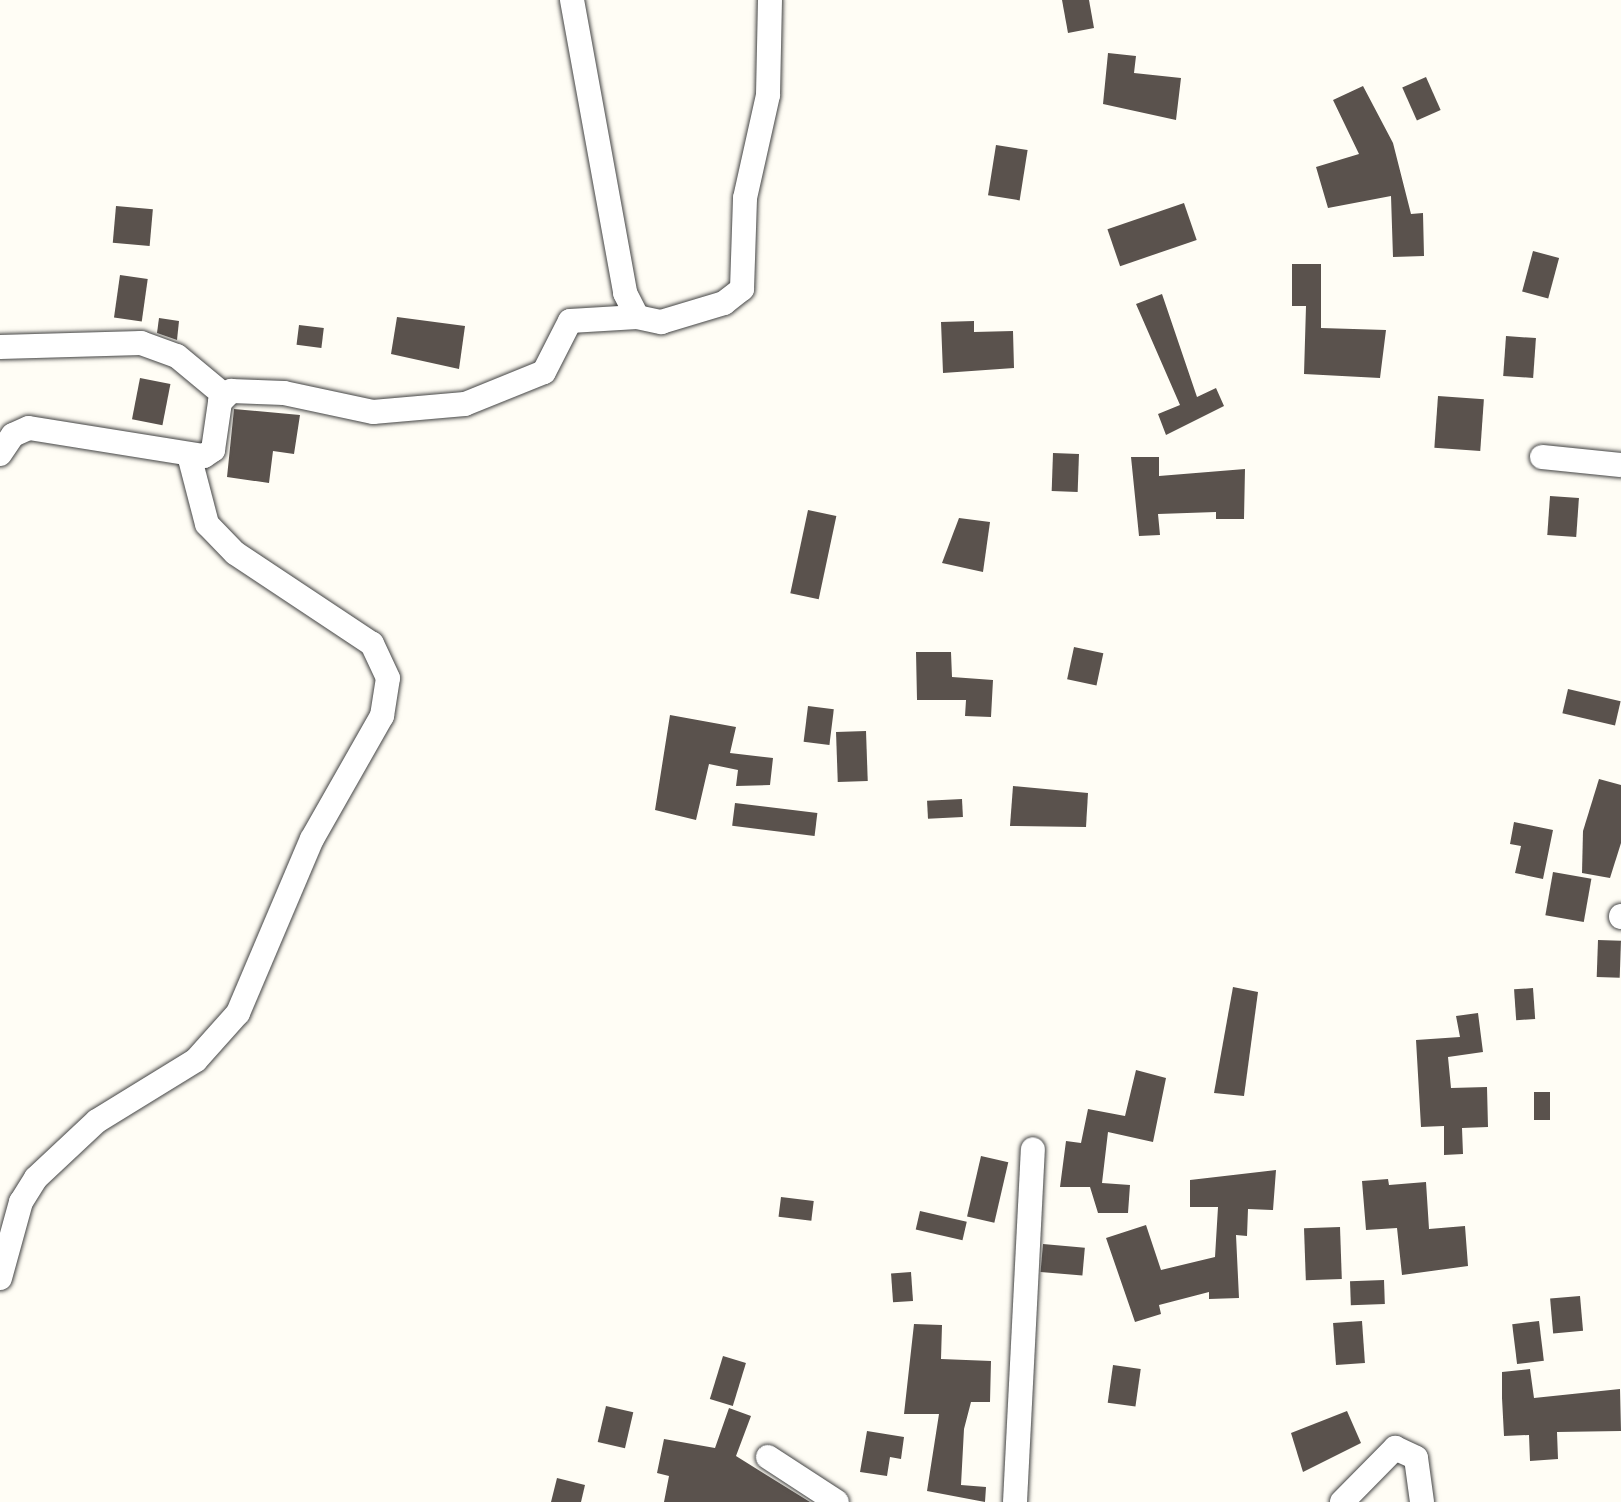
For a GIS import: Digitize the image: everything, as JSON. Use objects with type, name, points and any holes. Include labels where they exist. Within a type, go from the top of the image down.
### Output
[{"type":"street","points":[[572,0],[625,293],[637,317]]},
{"type":"street","points":[[0,347],[141,343],[177,356],[224,395],[284,393],[388,413],[465,404],[544,372],[570,321],[680,318],[742,289],[745,198],[768,95],[770,0]]},
{"type":"street","points":[[0,454],[13,435],[29,428],[189,455],[213,450],[224,395]]},
{"type":"street","points":[[0,1278],[17,1211],[36,1178],[97,1121],[196,1060],[238,1013],[312,839],[382,716],[388,678],[372,644],[235,553],[207,524],[189,455]]},
{"type":"street","points":[[1542,457],[1621,465]]},
{"type":"street","points":[[1015,1502],[1033,1149]]},
{"type":"street","points":[[1342,1502],[1395,1448],[1416,1458],[1422,1502]]},
{"type":"street","points":[[768,1457],[837,1502]]},
{"type":"building","points":[[1062,0],[1089,0],[1094,28],[1068,33]]},
{"type":"building","points":[[1108,53],[1136,56],[1134,73],[1181,78],[1176,120],[1103,104]]},
{"type":"building","points":[[1426,77],[1441,110],[1417,120],[1402,88]]},
{"type":"building","points":[[1363,86],[1393,143],[1411,214],[1423,213],[1424,256],[1393,257],[1391,196],[1328,208],[1316,167],[1359,154],[1333,100]]},
{"type":"building","points":[[996,145],[1028,150],[1020,200],[988,195]]},
{"type":"building","points":[[1184,203],[1197,240],[1120,266],[1107,229]]},
{"type":"building","points":[[116,206],[153,209],[150,246],[113,243]]},
{"type":"building","points":[[1533,251],[1559,258],[1548,299],[1522,292]]},
{"type":"building","points":[[1292,264],[1321,264],[1321,328],[1386,330],[1380,378],[1304,374],[1306,306],[1292,306]]},
{"type":"building","points":[[120,275],[148,279],[142,321],[114,318]]},
{"type":"building","points":[[1162,294],[1197,397],[1216,388],[1224,406],[1166,435],[1158,414],[1180,405],[1136,304]]},
{"type":"building","points":[[397,317],[465,326],[459,369],[391,354]]},
{"type":"building","points":[[159,318],[179,321],[177,340],[157,333]]},
{"type":"building","points":[[974,321],[974,332],[1013,331],[1014,368],[943,373],[941,322]]},
{"type":"building","points":[[299,325],[324,328],[321,348],[297,345]]},
{"type":"building","points":[[1506,336],[1536,338],[1533,378],[1503,376]]},
{"type":"building","points":[[140,378],[170,384],[162,425],[132,419]]},
{"type":"building","points":[[1438,396],[1484,399],[1480,451],[1434,448]]},
{"type":"building","points":[[234,409],[300,415],[294,454],[273,451],[269,483],[227,477]]},
{"type":"building","points":[[1053,453],[1079,454],[1078,492],[1052,491]]},
{"type":"building","points":[[1131,457],[1159,457],[1159,476],[1245,469],[1244,519],[1216,519],[1216,512],[1158,514],[1160,535],[1139,536]]},
{"type":"building","points":[[1550,496],[1579,498],[1576,537],[1547,535]]},
{"type":"building","points":[[808,510],[836,516],[819,599],[790,593]]},
{"type":"building","points":[[959,518],[990,522],[983,572],[942,563]]},
{"type":"building","points":[[1074,647],[1103,653],[1096,686],[1067,679]]},
{"type":"building","points":[[916,652],[951,652],[952,677],[993,680],[991,717],[965,716],[966,700],[917,700]]},
{"type":"building","points":[[1568,689],[1621,701],[1615,726],[1562,713]]},
{"type":"building","points":[[808,706],[834,709],[829,745],[804,742]]},
{"type":"building","points":[[670,715],[736,727],[730,753],[773,758],[770,785],[736,786],[738,770],[709,764],[696,820],[655,810]]},
{"type":"building","points":[[866,731],[868,781],[838,782],[836,732]]},
{"type":"building","points":[[1599,779],[1621,785],[1621,843],[1610,878],[1582,873],[1583,831]]},
{"type":"building","points":[[1013,786],[1088,793],[1086,827],[1010,826]]},
{"type":"building","points":[[962,799],[963,817],[928,819],[927,801]]},
{"type":"building","points":[[735,803],[817,813],[815,836],[732,826]]},
{"type":"building","points":[[1514,822],[1553,830],[1543,879],[1515,873],[1521,846],[1510,844]]},
{"type":"building","points":[[1553,872],[1591,879],[1584,922],[1545,915]]},
{"type":"building","points":[[1598,940],[1621,941],[1620,978],[1597,977]]},
{"type":"building","points":[[1233,987],[1258,992],[1244,1096],[1214,1093]]},
{"type":"building","points":[[1533,988],[1535,1019],[1516,1020],[1514,989]]},
{"type":"building","points":[[1478,1013],[1483,1052],[1448,1057],[1451,1088],[1487,1087],[1488,1127],[1462,1128],[1463,1154],[1444,1155],[1444,1126],[1421,1127],[1416,1040],[1460,1037],[1456,1016]]},
{"type":"building","points":[[1136,1070],[1166,1078],[1153,1142],[1108,1132],[1102,1183],[1130,1185],[1128,1213],[1098,1213],[1090,1187],[1060,1187],[1066,1141],[1081,1143],[1088,1109],[1125,1116]]},
{"type":"building","points":[[1534,1092],[1550,1092],[1550,1120],[1534,1120]]},
{"type":"building","points":[[981,1156],[1008,1162],[994,1223],[967,1216]]},
{"type":"building","points":[[1276,1170],[1273,1210],[1248,1209],[1247,1236],[1236,1235],[1239,1298],[1209,1299],[1209,1292],[1159,1305],[1161,1314],[1135,1322],[1106,1238],[1146,1225],[1161,1270],[1215,1257],[1218,1207],[1190,1207],[1190,1180]]},
{"type":"building","points":[[1388,1179],[1389,1185],[1426,1182],[1429,1229],[1465,1226],[1468,1266],[1402,1275],[1397,1228],[1366,1230],[1362,1181]]},
{"type":"building","points":[[781,1197],[814,1201],[811,1221],[779,1217]]},
{"type":"building","points":[[920,1211],[967,1222],[962,1240],[916,1230]]},
{"type":"building","points":[[1340,1227],[1342,1279],[1306,1280],[1304,1228]]},
{"type":"building","points":[[1043,1244],[1085,1248],[1082,1276],[1041,1272]]},
{"type":"building","points":[[911,1272],[913,1301],[893,1302],[891,1273]]},
{"type":"building","points":[[1384,1280],[1385,1304],[1351,1305],[1350,1281]]},
{"type":"building","points":[[1580,1296],[1583,1331],[1553,1333],[1550,1299]]},
{"type":"building","points":[[1362,1321],[1365,1363],[1336,1365],[1333,1323]]},
{"type":"building","points":[[1539,1321],[1544,1361],[1517,1364],[1512,1324]]},
{"type":"building","points":[[914,1324],[942,1325],[941,1359],[991,1361],[990,1402],[971,1402],[964,1429],[961,1485],[986,1487],[985,1502],[927,1491],[939,1414],[904,1414]]},
{"type":"building","points":[[723,1356],[746,1363],[733,1406],[710,1399]]},
{"type":"building","points":[[1113,1365],[1141,1369],[1135,1407],[1108,1403]]},
{"type":"building","points":[[1530,1369],[1534,1398],[1620,1389],[1621,1431],[1557,1432],[1558,1459],[1530,1461],[1529,1435],[1504,1436],[1502,1372]]},
{"type":"building","points":[[606,1406],[633,1412],[625,1448],[598,1442]]},
{"type":"building","points":[[729,1408],[751,1416],[736,1456],[810,1502],[664,1502],[669,1476],[657,1473],[664,1439],[715,1448]]},
{"type":"building","points":[[1347,1411],[1361,1443],[1303,1472],[1291,1433]]},
{"type":"building","points":[[867,1431],[904,1437],[901,1459],[890,1457],[887,1476],[860,1472]]},
{"type":"building","points":[[557,1478],[585,1485],[581,1502],[551,1502]]}]
